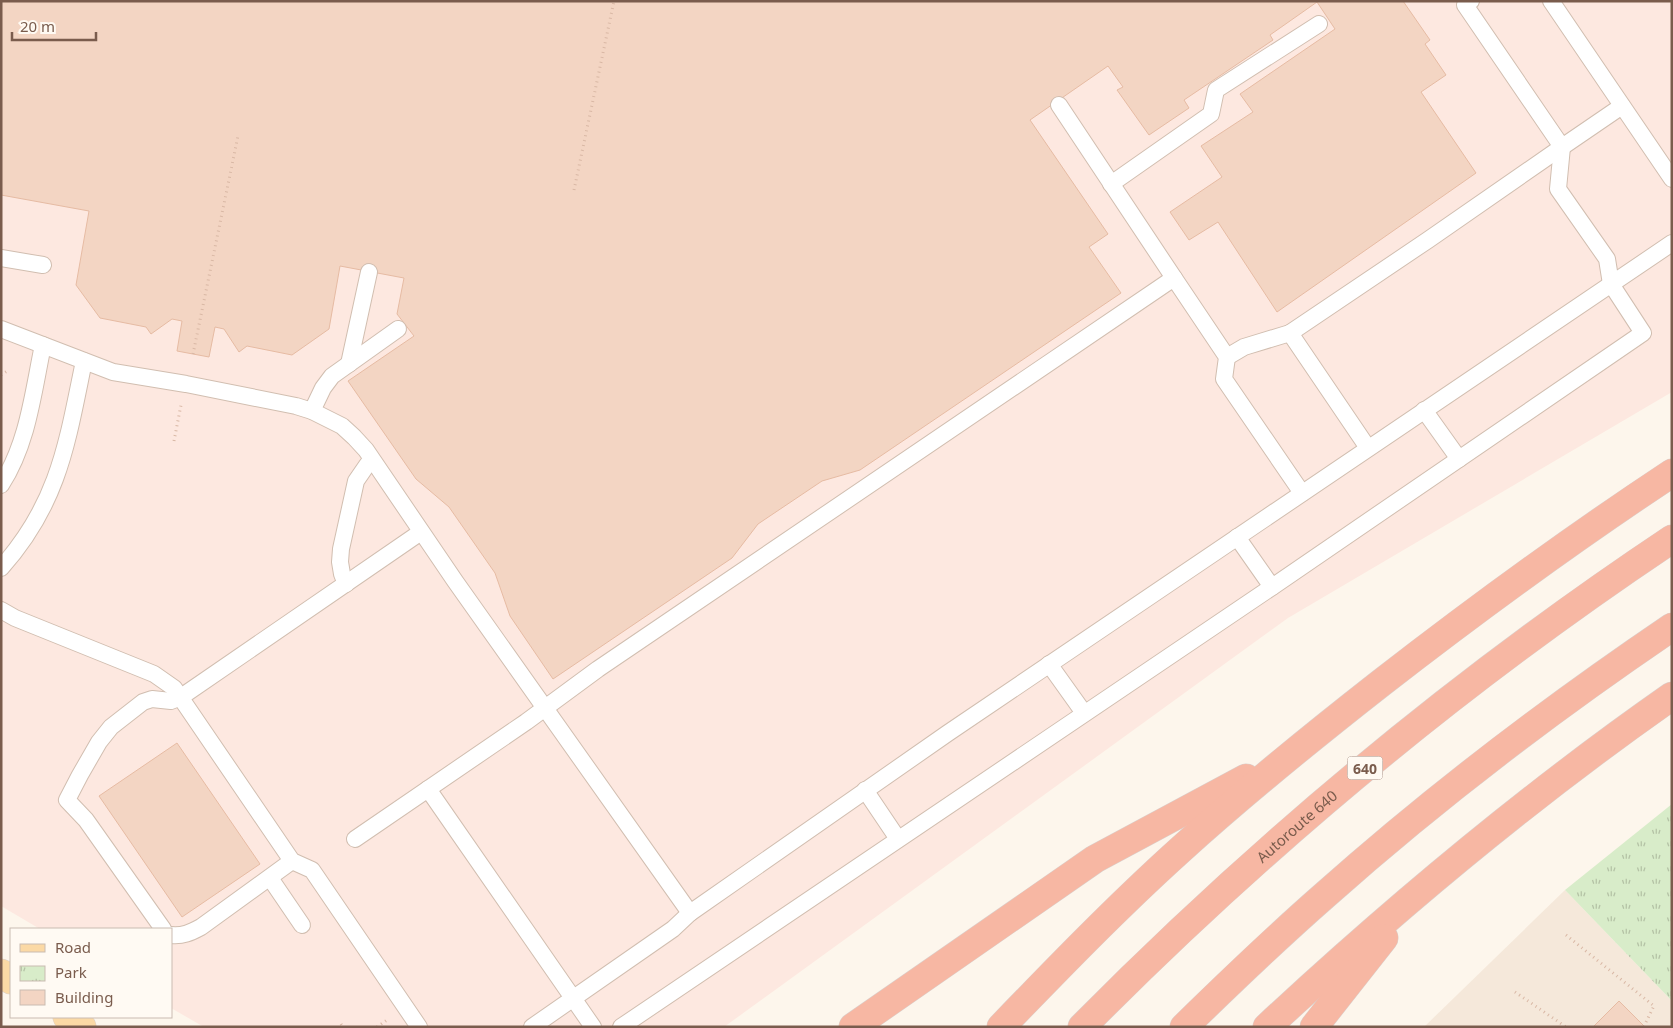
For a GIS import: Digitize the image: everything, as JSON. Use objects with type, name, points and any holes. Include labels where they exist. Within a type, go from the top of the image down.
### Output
[{"type":"highway","points":[[1001,1027],[1146,882],[1215,819],[1294,752],[1493,598],[1549,557],[1672,473]]},
{"type":"highway","name":"Autoroute 640","points":[[1082,1027],[1212,901],[1344,785],[1428,716],[1500,661],[1672,539]]},
{"type":"highway","points":[[1184,1027],[1326,894],[1415,819],[1518,738],[1672,627]]},
{"type":"highway","points":[[1267,1027],[1334,965],[1427,884],[1547,788],[1672,696]]},
{"type":"highway","points":[[853,1027],[1095,859],[1294,752]]},
{"type":"highway","points":[[1314,1027],[1427,884]]},
{"type":"main road","points":[[68,1018],[82,1027]]},
{"type":"lane","points":[[621,1027],[1272,587],[1643,332],[1610,284],[1607,259],[1558,189],[1562,147],[1465,6],[1471,1]]},
{"type":"lane","points":[[1551,1],[1672,179]]},
{"type":"lane","points":[[1111,184],[1211,114],[1216,90],[1318,24]]},
{"type":"lane","points":[[1059,105],[1226,358],[1224,379],[1302,493]]},
{"type":"lane","points":[[1226,358],[1244,347],[1290,333],[1622,106]]},
{"type":"lane","points":[[532,1027],[673,929],[690,913],[866,790],[1672,242]]},
{"type":"lane","points":[[1,258],[43,266]]},
{"type":"lane","points":[[348,364],[369,272]]},
{"type":"lane","points":[[355,839],[762,557],[1174,278]]},
{"type":"lane","points":[[1,329],[113,372],[312,410],[342,426],[354,437],[373,462],[544,708],[690,913]]},
{"type":"lane","points":[[312,410],[327,381],[348,364],[398,330]]},
{"type":"lane","points":[[1290,333],[1368,448]]},
{"type":"lane","points":[[1,485],[8,474],[28,420],[43,346]]},
{"type":"lane","points":[[1,568],[28,535],[41,514],[52,490],[64,455],[84,361]]},
{"type":"lane","points":[[1424,410],[1459,459]]},
{"type":"lane","points":[[346,584],[340,562],[340,549],[356,481],[367,465],[373,462]]},
{"type":"lane","points":[[162,928],[86,820],[67,800],[99,742],[111,727],[144,702],[152,699],[171,701],[181,697],[421,532]]},
{"type":"lane","points":[[1237,537],[1272,587]]},
{"type":"lane","points":[[1,610],[15,618],[154,674],[174,688],[292,861],[312,870],[419,1027]]},
{"type":"lane","points":[[1049,664],[1084,714]]},
{"type":"lane","points":[[428,789],[593,1027]]},
{"type":"lane","points":[[866,790],[898,839]]},
{"type":"lane","points":[[172,935],[180,936],[201,927],[292,861]]},
{"type":"lane","points":[[270,878],[302,925]]},
{"type":"path","points":[[574,190],[614,1]]},
{"type":"path","points":[[193,354],[238,136]]},
{"type":"path","points":[[1,375],[9,370]]},
{"type":"path","points":[[174,441],[182,400]]},
{"type":"path","points":[[1566,935],[1654,1006],[1644,1026]]},
{"type":"path","points":[[1515,992],[1566,1027]]},
{"type":"shaded area","points":[[1,1],[1672,1],[1672,392],[1288,618],[724,1027],[204,1027],[172,1009],[172,928],[38,928],[1,906]]},
{"type":"shaded area","points":[[1565,890],[1672,1001],[1672,1027],[1424,1027]]},
{"type":"green space","points":[[1672,804],[1672,1001],[1565,890]]},
{"type":"building","points":[[1,1],[1403,1],[1430,40],[1425,44],[1446,75],[1421,92],[1476,173],[1277,312],[1218,222],[1189,240],[1170,212],[1222,177],[1201,146],[1253,112],[1240,94],[1335,29],[1317,2],[1270,35],[1273,40],[1184,100],[1189,108],[1149,135],[1117,90],[1123,87],[1108,66],[1030,120],[1108,234],[1089,247],[1121,293],[860,470],[822,481],[758,524],[732,558],[553,679],[510,616],[495,573],[449,507],[416,479],[348,381],[414,336],[397,314],[404,278],[340,266],[329,329],[292,355],[247,346],[239,352],[224,329],[215,327],[209,357],[177,351],[182,321],[172,319],[151,334],[146,327],[100,318],[76,285],[89,211],[1,195]]},
{"type":"building","points":[[177,743],[260,864],[182,917],[99,796]]},
{"type":"building","points":[[1619,1001],[1645,1027],[1593,1027]]}]
